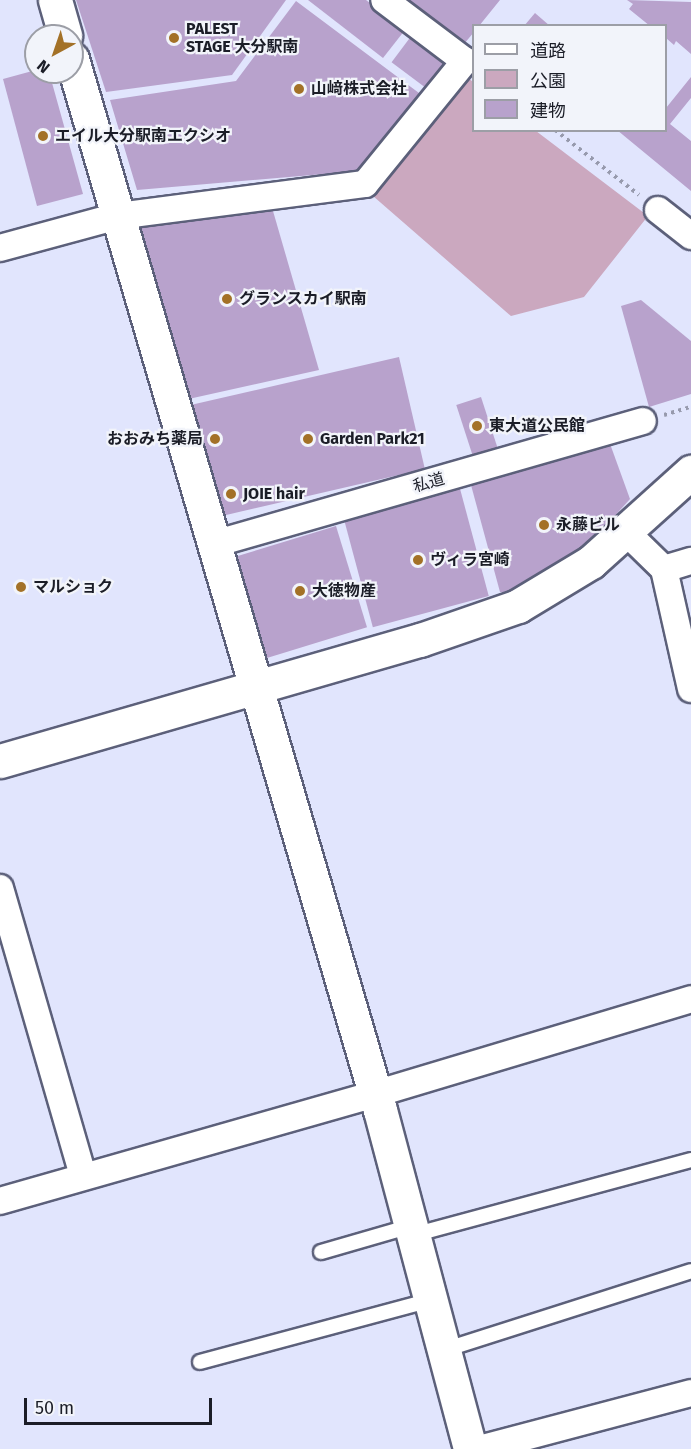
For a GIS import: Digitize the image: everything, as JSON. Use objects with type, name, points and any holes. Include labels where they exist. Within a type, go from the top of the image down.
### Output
[{"type":"street","points":[[55,0],[62,24]]},
{"type":"street","points":[[0,248],[118,216],[364,184],[465,61],[384,0]]},
{"type":"street","points":[[79,84],[375,1094],[470,1449]]},
{"type":"street","points":[[658,210],[691,236]]},
{"type":"street","name":"私道","points":[[214,544],[643,421]]},
{"type":"street","points":[[0,761],[420,640],[518,606],[591,562],[691,472]]},
{"type":"street","points":[[625,531],[664,569],[691,689]]},
{"type":"street","points":[[664,569],[691,561]]},
{"type":"street","points":[[0,888],[83,1176]]},
{"type":"street","points":[[0,1201],[375,1094],[691,999]]},
{"type":"street","points":[[479,1449],[691,1393]]},
{"type":"lane","points":[[321,1252],[691,1160]]},
{"type":"lane","points":[[444,1350],[691,1271]]},
{"type":"lane","points":[[200,1362],[431,1300]]},
{"type":"path","points":[[558,132],[658,210]]},
{"type":"green space","points":[[466,76],[472,81],[472,132],[537,132],[648,216],[584,297],[511,316],[373,196]]},
{"type":"building","name":"PALEST STAGE 大分駅南","points":[[76,0],[286,0],[232,75],[106,92]]},
{"type":"building","points":[[308,0],[366,0],[405,30],[383,58]]},
{"type":"building","points":[[407,0],[500,0],[481,24],[472,24],[472,34],[464,44]]},
{"type":"building","points":[[627,0],[691,2],[691,54],[676,41],[674,45],[667,39],[667,24],[648,24],[629,9],[633,4]]},
{"type":"building","name":"山﨑株式会社","points":[[296,1],[423,96],[359,171],[137,190],[110,100],[236,81]]},
{"type":"building","points":[[535,13],[548,24],[526,24]]},
{"type":"building","points":[[412,35],[449,63],[428,90],[392,62]]},
{"type":"building","name":"エイル大分駅南エクシオ","points":[[24,73],[24,84],[52,84],[83,194],[37,206],[3,79]]},
{"type":"building","points":[[691,77],[691,98],[670,124],[691,141],[691,191],[619,132],[667,132],[667,107]]},
{"type":"building","name":"グランスカイ駅南","points":[[273,211],[319,370],[184,400],[135,228]]},
{"type":"building","points":[[641,300],[691,341],[691,394],[649,407],[621,306]]},
{"type":"building","name":"Garden Park21","points":[[399,357],[425,469],[215,517],[190,405]]},
{"type":"building","name":"東大道公民館","points":[[481,397],[498,448],[473,456],[456,405]]},
{"type":"building","name":"永藤ビル","points":[[609,441],[630,499],[582,552],[511,593],[500,592],[471,485]]},
{"type":"building","name":"ヴィラ宮崎","points":[[459,485],[489,596],[373,627],[343,516]]},
{"type":"building","name":"大徳物産","points":[[336,526],[367,627],[264,659],[233,558]]},
{"type":"place","name":"PALEST STAGE 大分駅南","points":[[174,38]]},
{"type":"place","name":"山﨑株式会社","points":[[299,89]]},
{"type":"place","name":"エイル大分駅南エクシオ","points":[[43,136]]},
{"type":"place","name":"グランスカイ駅南","points":[[227,299]]},
{"type":"place","name":"東大道公民館","points":[[477,426]]},
{"type":"place","name":"おおみち薬局","points":[[215,439]]},
{"type":"place","name":"Garden Park21","points":[[308,439]]},
{"type":"place","name":"JOIE hair","points":[[231,494]]},
{"type":"place","name":"永藤ビル","points":[[544,525]]},
{"type":"place","name":"ヴィラ宮崎","points":[[418,560]]},
{"type":"place","name":"マルショク","points":[[21,587]]},
{"type":"place","name":"大徳物産","points":[[300,591]]}]
